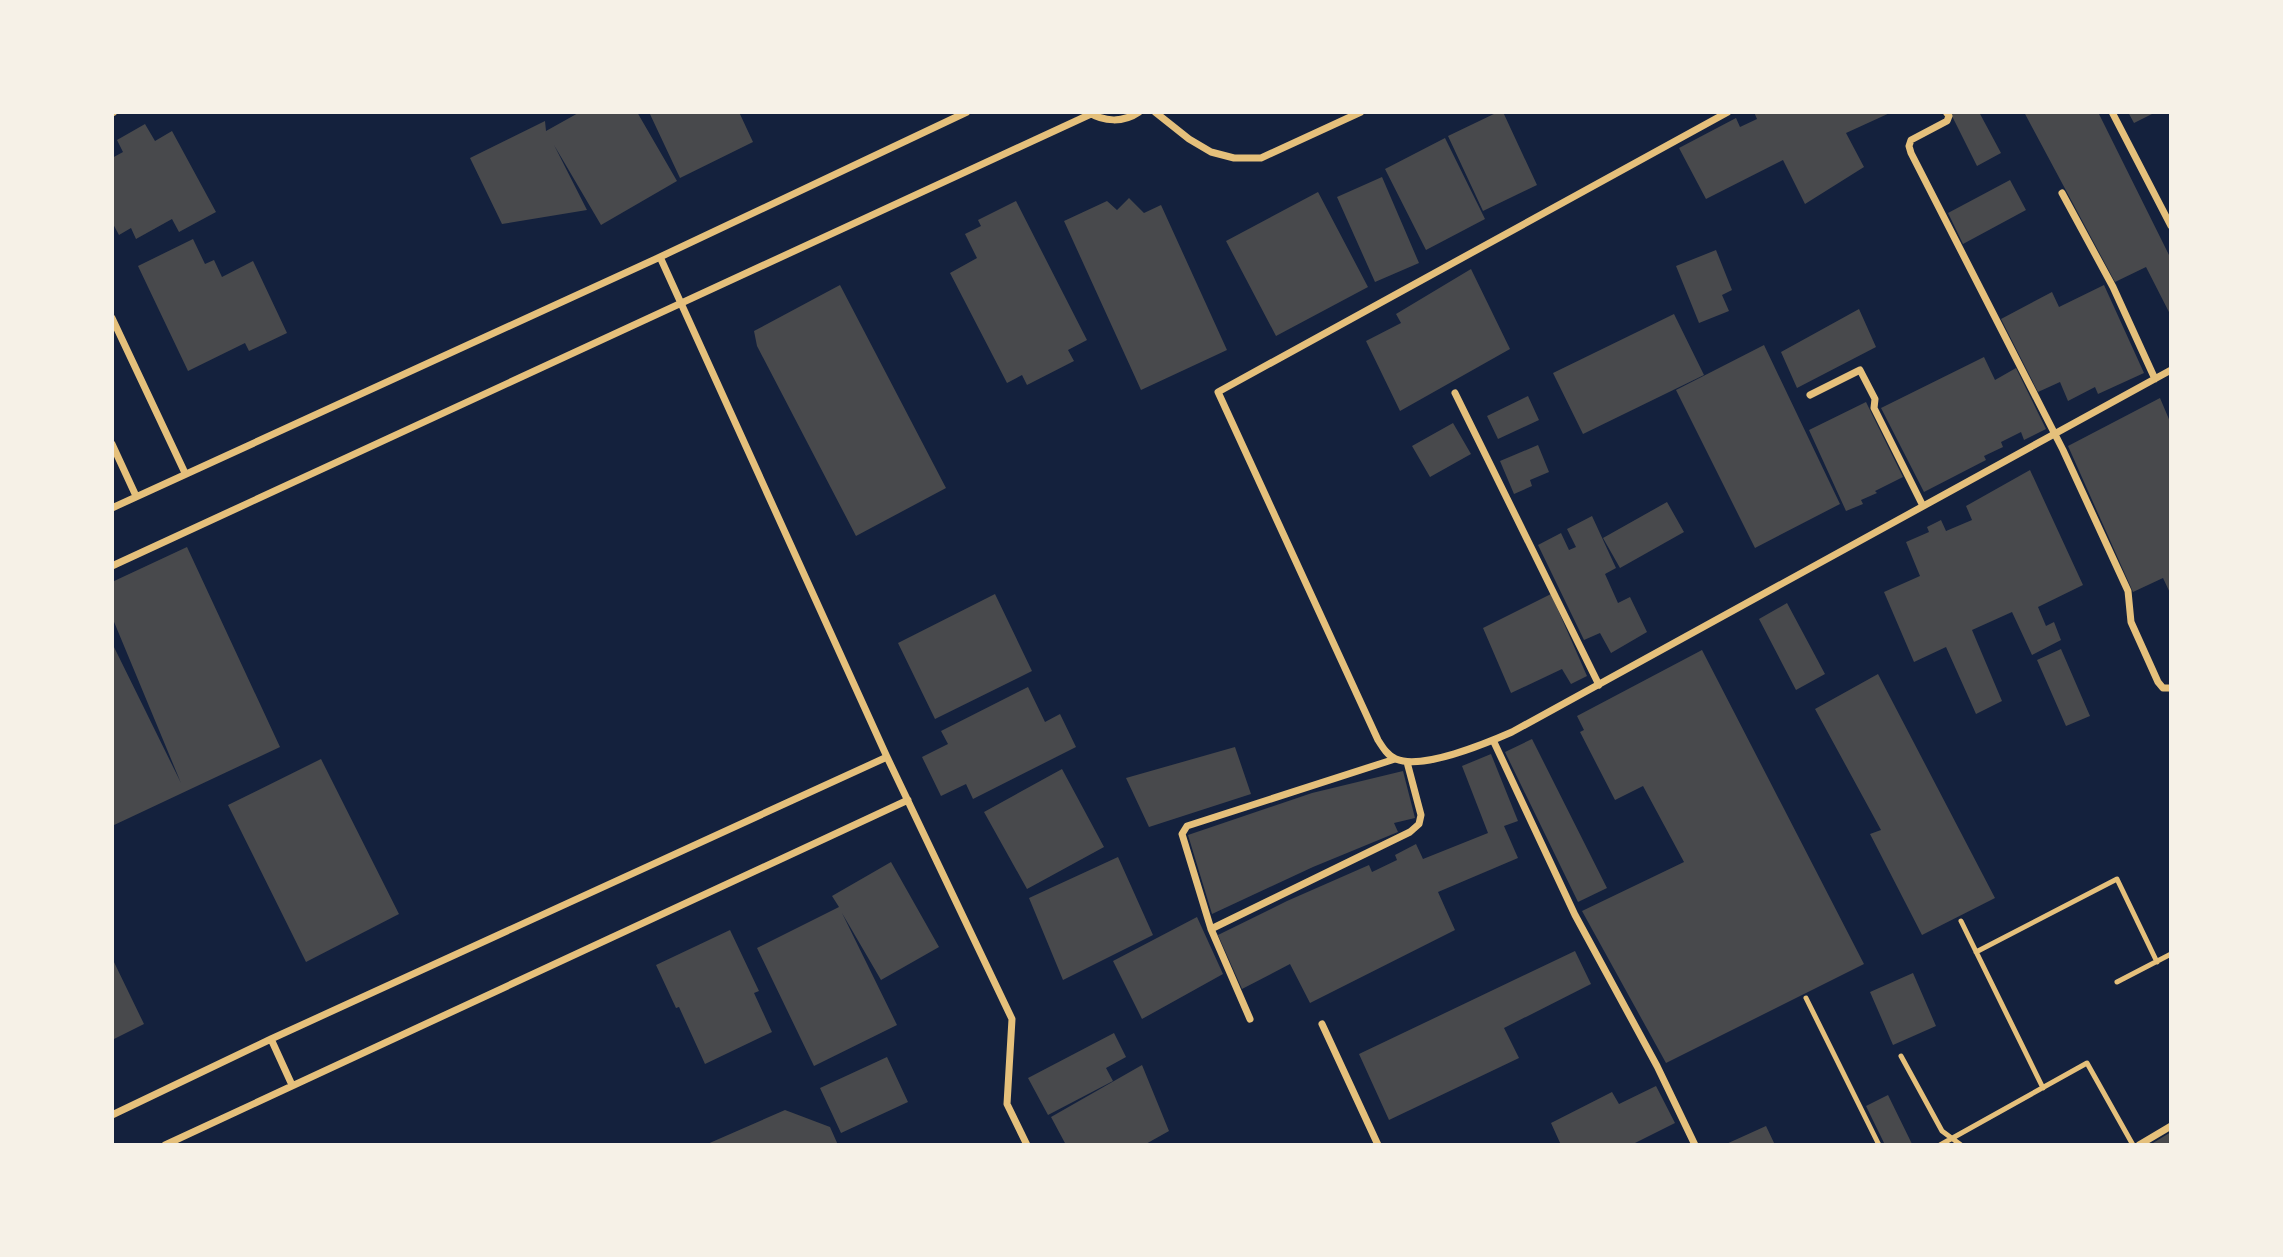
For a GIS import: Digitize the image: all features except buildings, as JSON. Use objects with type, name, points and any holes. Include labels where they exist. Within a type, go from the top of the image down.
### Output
[{"type":"street","points":[[112,508],[660,257],[967,112]]},
{"type":"street","points":[[112,566],[1089,113],[1105,120],[1121,120],[1139,112]]},
{"type":"street","points":[[1156,112],[1189,139],[1211,152],[1234,158],[1261,158],[1361,112]]},
{"type":"street","points":[[1728,112],[1218,393],[1378,740],[1384,750],[1395,759],[1407,762],[1435,760],[1493,740],[1599,685],[2171,370]]},
{"type":"street","points":[[1946,112],[1949,116],[1947,121],[1911,140],[1911,153],[2054,434],[2128,591],[2131,622],[2158,682],[2163,688],[2171,688]]},
{"type":"street","points":[[2112,112],[2171,226]]},
{"type":"street","points":[[2062,193],[2113,287],[2155,379]]},
{"type":"street","points":[[660,257],[887,757],[1012,1019],[1007,1104],[1027,1145]]},
{"type":"street","points":[[112,318],[185,473]]},
{"type":"street","points":[[1810,395],[1860,370],[1875,399],[1874,408],[1923,506]]},
{"type":"street","points":[[1455,393],[1599,685]]},
{"type":"street","points":[[112,444],[136,496]]},
{"type":"street","points":[[1493,740],[1575,915],[1657,1066],[1695,1145]]},
{"type":"street","points":[[112,1115],[271,1039],[887,757]]},
{"type":"street","points":[[1250,1019],[1211,929],[1182,834],[1187,826],[1395,759]]},
{"type":"street","points":[[1211,929],[1410,832],[1419,824],[1421,815],[1407,762]]},
{"type":"street","points":[[165,1145],[908,800]]},
{"type":"street","points":[[1322,1024],[1378,1145]]},
{"type":"street","points":[[271,1039],[292,1085]]},
{"type":"street","points":[[2140,1145],[2171,1126]]},
{"type":"lane","points":[[1976,952],[2117,879],[2157,962]]},
{"type":"lane","points":[[1961,921],[2043,1088]]},
{"type":"lane","points":[[2117,982],[2171,954]]},
{"type":"lane","points":[[1806,998],[1879,1145]]},
{"type":"lane","points":[[1901,1056],[1942,1131],[1961,1145]]},
{"type":"lane","points":[[1940,1145],[2087,1063],[2133,1145]]}]
